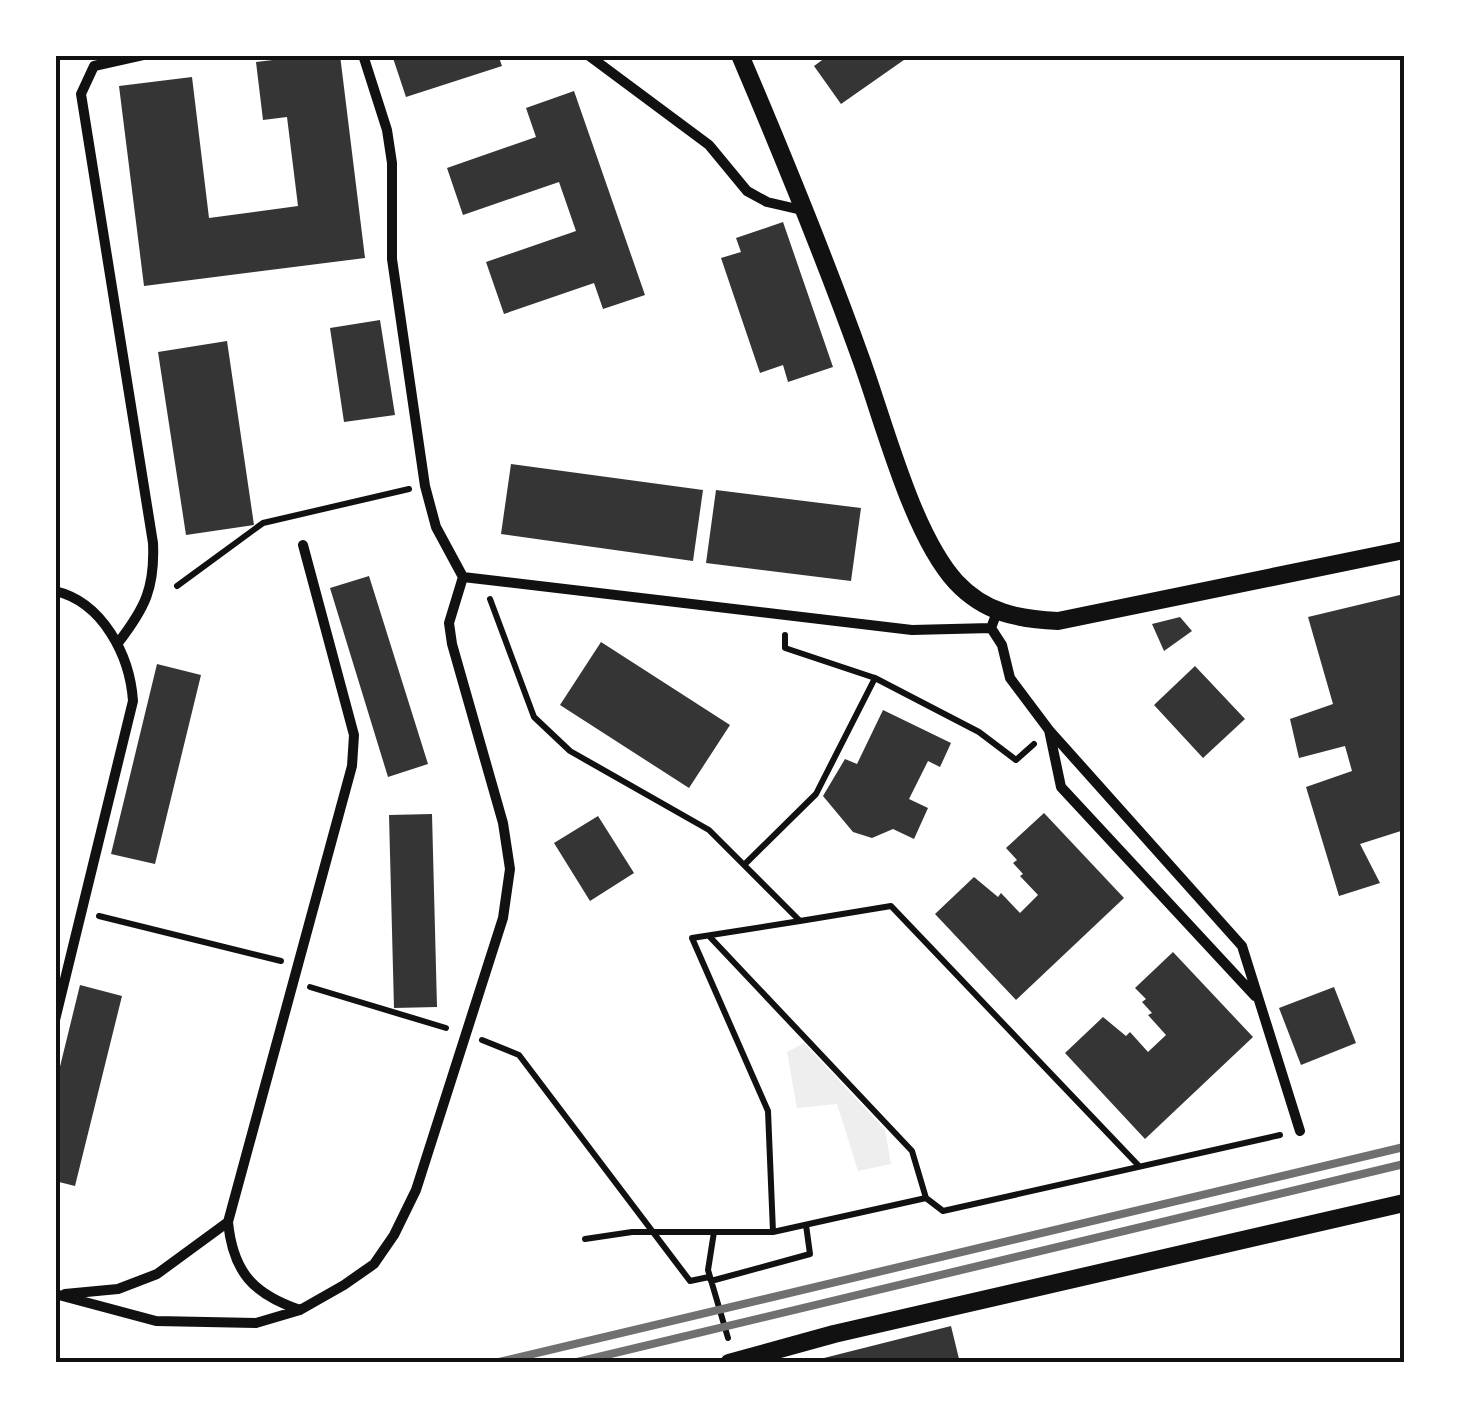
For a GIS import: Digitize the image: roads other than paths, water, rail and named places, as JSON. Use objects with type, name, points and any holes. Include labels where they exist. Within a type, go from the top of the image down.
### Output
[{"type":"street","points":[[118,643],[140,615],[154,577],[152,543],[81,94],[94,66],[143,55]]},
{"type":"street","points":[[56,1293],[156,1321],[256,1323],[300,1310],[374,1264],[416,1190],[502,918],[510,869],[503,823],[452,644],[449,623],[463,578],[436,527],[425,486],[390,242],[392,164],[387,130],[363,55]]},
{"type":"street","points":[[588,55],[709,145],[748,191],[767,202],[807,212]]},
{"type":"street","points":[[740,55],[807,212],[922,526],[954,580],[994,620],[1010,678],[1049,730],[1242,946],[1300,1131]]},
{"type":"street","points":[[300,1310],[272,1300],[252,1284],[232,1256],[228,1222],[352,766],[354,735],[302,544]]},
{"type":"street","points":[[463,578],[492,578],[912,630],[994,620],[1058,622],[1404,550]]},
{"type":"street","points":[[55,591],[94,613],[118,643],[131,674],[133,700],[55,1020]]},
{"type":"street","points":[[1049,730],[1061,787],[1259,1000]]},
{"type":"street","points":[[730,1354],[834,1334],[1404,1203]]},
{"type":"street","points":[[56,1293],[118,1290],[156,1274],[228,1222]]},
{"type":"railway","points":[[495,1363],[1404,1147]]},
{"type":"railway","points":[[573,1363],[1404,1164]]}]
